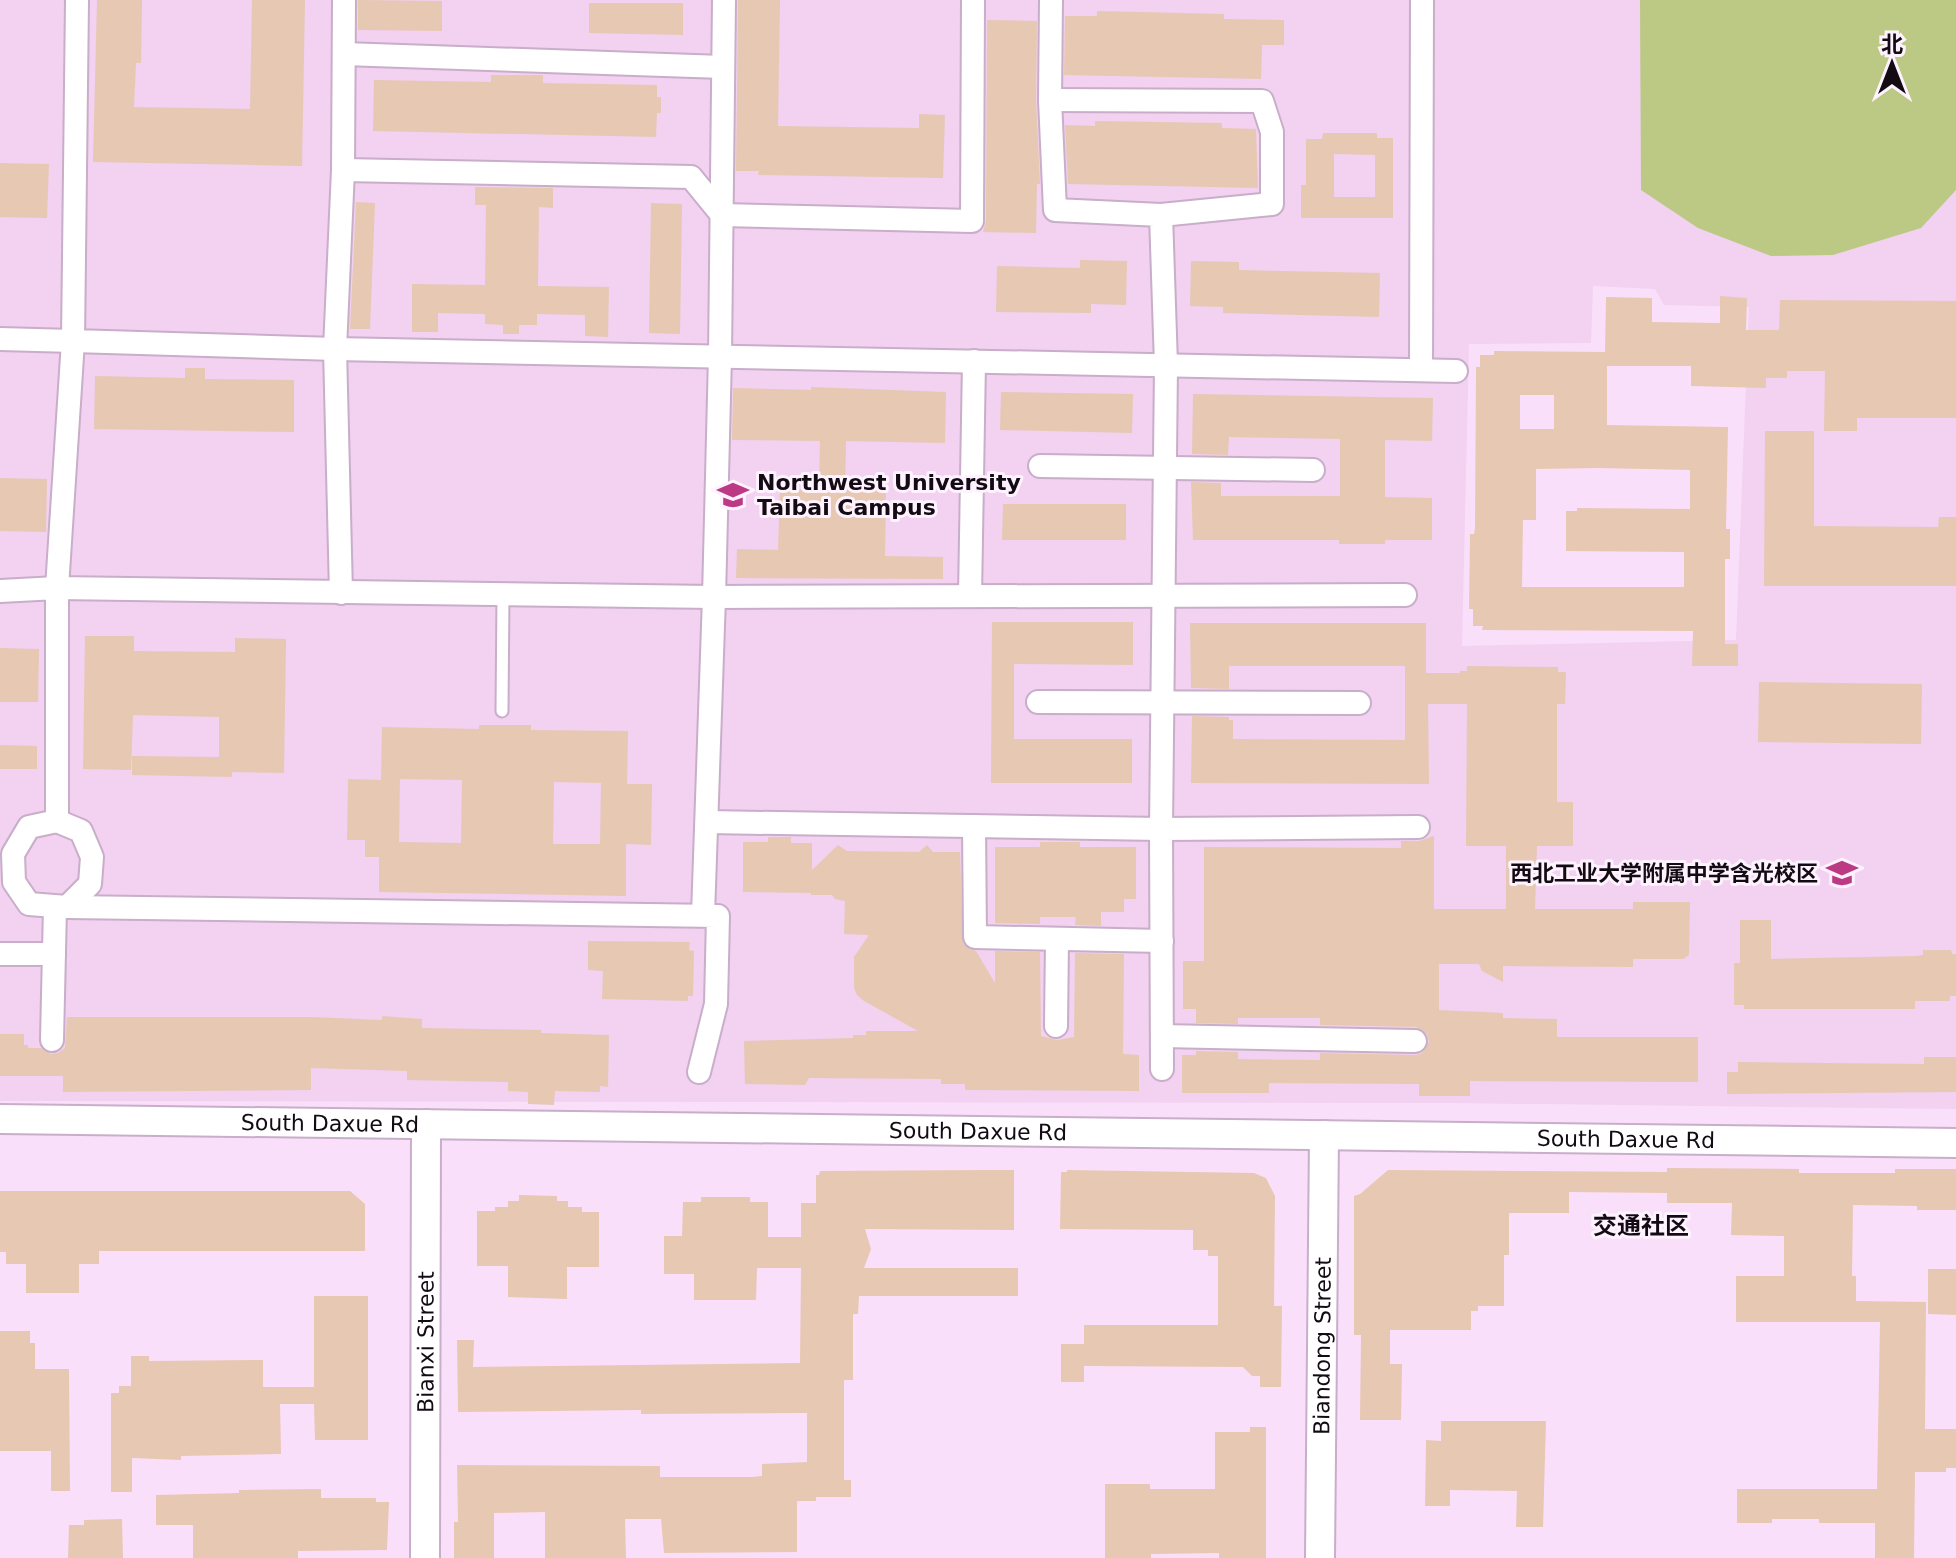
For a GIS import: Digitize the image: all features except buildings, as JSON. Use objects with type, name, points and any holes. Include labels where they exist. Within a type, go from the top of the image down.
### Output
[{"type":"street","points":[[57,821],[57,588],[73,341],[77,0]]},
{"type":"street","points":[[341,593],[335,349],[343,170],[344,0]]},
{"type":"street","points":[[703,915],[720,356],[724,0]]},
{"type":"street","points":[[343,170],[691,177],[722,215],[972,221],[973,0]]},
{"type":"street","points":[[1050,100],[1262,101],[1272,132],[1272,204],[1161,215],[1055,210],[1050,100],[1051,0]]},
{"type":"street","points":[[1421,370],[1422,0]]},
{"type":"street","points":[[344,54],[723,67]]},
{"type":"street","points":[[1161,215],[1166,365],[1162,1069]]},
{"type":"street","points":[[0,339],[335,349],[1456,371]]},
{"type":"street","points":[[970,596],[974,361]]},
{"type":"street","points":[[1040,466],[1313,470]]},
{"type":"street","points":[[0,591],[57,588],[714,597],[1405,595]]},
{"type":"street","points":[[1038,702],[1359,703]]},
{"type":"street","points":[[52,1040],[54,954],[61,907],[90,884],[92,857],[81,831],[57,821],[29,827],[13,854],[14,882],[29,904],[61,907],[718,916],[716,1004],[699,1072]]},
{"type":"street","points":[[707,822],[1161,829],[1418,827]]},
{"type":"street","points":[[974,826],[975,937],[1162,941]]},
{"type":"street","points":[[1056,1026],[1057,939]]},
{"type":"street","points":[[0,954],[54,954]]},
{"type":"street","points":[[1162,1036],[1415,1041]]},
{"type":"street","name":"South Daxue Rd","points":[[0,1119],[1956,1143]]},
{"type":"street","name":"Bianxi Street","points":[[425,1558],[426,1124]]},
{"type":"street","name":"Biandong Street","points":[[1320,1558],[1324,1135]]},
{"type":"lane","points":[[502,711],[503,594]]},
{"type":"shaded area","name":"Northwest University Taibai Campus","points":[[0,0],[1956,0],[1956,1109],[1451,1103],[0,1101]],"holes":[[[1593,286],[1655,289],[1664,305],[1749,307],[1736,640],[1462,646],[1469,344],[1591,343]]]},
{"type":"green space","points":[[1640,0],[1956,0],[1956,190],[1921,228],[1833,255],[1771,256],[1698,228],[1641,190]]},
{"type":"place","name":"Northwest University Taibai Campus","points":[[733,495]]},
{"type":"place","name":"西北工业大学附属中学含光校区","points":[[1842,873]]},
{"type":"district","name":"交通社区","points":[[1641,1226]]}]
